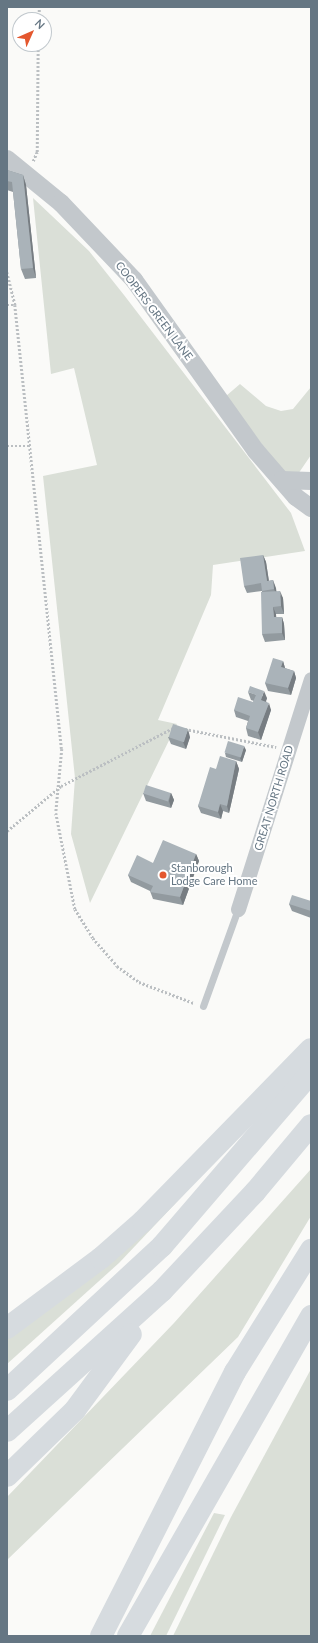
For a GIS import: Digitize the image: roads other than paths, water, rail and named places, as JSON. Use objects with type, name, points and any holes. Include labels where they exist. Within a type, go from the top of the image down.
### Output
[{"type":"main road","points":[[7,1328],[101,1258],[143,1221],[311,1049]]},
{"type":"main road","points":[[7,1390],[162,1246],[311,1074]]},
{"type":"main road","points":[[7,1431],[162,1291],[255,1192],[311,1125]]},
{"type":"main road","points":[[101,1636],[235,1372],[309,1257]]},
{"type":"main road","points":[[7,1476],[74,1410],[162,1291]]},
{"type":"main road","points":[[128,1636],[311,1316]]},
{"type":"street","name":"COOPERS GREEN LANE","points":[[7,159],[61,203],[134,280],[256,451],[282,480],[311,508]]},
{"type":"street","points":[[282,480],[311,481]]},
{"type":"street","name":"GREAT NORTH ROAD","points":[[238,909],[311,679]]},
{"type":"lane","name":"GREAT NORTH ROAD","points":[[203,1006],[238,909]]},
{"type":"place","name":"Stanborough Lodge Care Home","points":[[163,875]]}]
